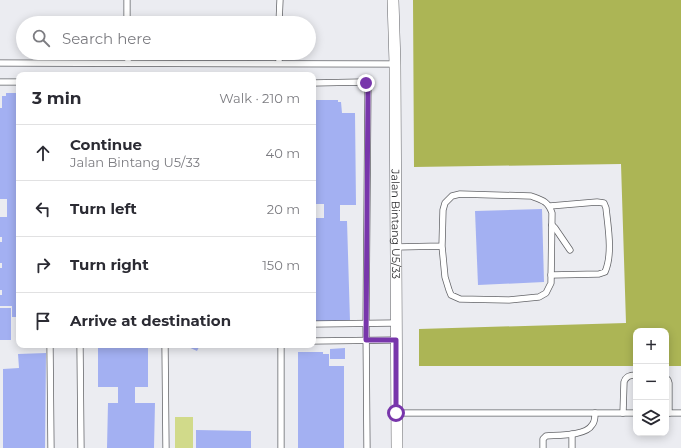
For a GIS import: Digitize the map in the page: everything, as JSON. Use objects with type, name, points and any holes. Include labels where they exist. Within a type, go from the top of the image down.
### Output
[{"type":"street","name":"Jalan Bintang U5/33","points":[[393,0],[395,64],[397,448]]},
{"type":"lane","points":[[127,0],[127,16]]},
{"type":"lane","points":[[279,16],[280,0]]},
{"type":"lane","points":[[0,63],[395,64]]},
{"type":"lane","points":[[0,82],[16,82]]},
{"type":"lane","points":[[316,83],[362,82],[366,83],[368,88],[366,324],[367,448]]},
{"type":"lane","points":[[460,194],[531,196],[542,200],[550,206],[552,213],[551,283],[546,293],[539,297],[509,300],[460,299],[451,295],[444,277],[442,246],[443,210],[445,203],[452,196],[460,194]]},
{"type":"lane","points":[[550,206],[597,202],[604,203],[606,208],[609,243],[609,259],[605,272],[599,274],[551,275]]},
{"type":"lane","points":[[552,225],[556,228],[570,250]]},
{"type":"lane","points":[[396,247],[442,246]]},
{"type":"lane","points":[[316,324],[396,323]]},
{"type":"lane","points":[[316,341],[396,340]]},
{"type":"lane","points":[[50,348],[51,448]]},
{"type":"lane","points":[[80,348],[81,448]]},
{"type":"lane","points":[[165,348],[166,448]]},
{"type":"lane","points":[[281,348],[281,448]]},
{"type":"lane","points":[[623,413],[625,378],[633,375]]},
{"type":"lane","points":[[396,413],[633,413]]},
{"type":"lane","points":[[543,448],[544,437],[546,436],[572,434],[587,430],[592,426],[595,413]]},
{"type":"lane","points":[[669,413],[681,413]]},
{"type":"lane","points":[[572,434],[572,448]]},
{"type":"green space","points":[[413,0],[681,0],[681,366],[669,366],[669,328],[633,328],[633,366],[419,366],[419,329],[626,323],[621,164],[414,167]]},
{"type":"green space","points":[[175,417],[193,417],[193,448],[175,448]]},
{"type":"building","points":[[6,93],[16,93],[16,317],[12,317],[12,306],[0,306],[0,295],[2,295],[2,290],[0,290],[0,268],[2,268],[2,263],[0,263],[0,242],[2,242],[2,237],[0,237],[0,217],[7,217],[7,199],[0,199],[0,108],[2,108],[2,96],[6,96]]},
{"type":"building","points":[[316,100],[338,100],[338,102],[341,102],[342,113],[355,113],[356,205],[340,205],[340,221],[347,221],[350,321],[316,322],[316,218],[324,218],[324,204],[316,204]]},
{"type":"building","points":[[542,209],[544,282],[478,285],[475,211]]},
{"type":"building","points":[[0,308],[11,308],[11,340],[0,340]]},
{"type":"building","points":[[98,348],[148,348],[148,387],[135,387],[135,403],[155,403],[154,448],[107,448],[108,403],[118,403],[118,387],[98,387]]},
{"type":"building","points":[[190,348],[198,348],[197,351]]},
{"type":"building","points":[[345,348],[345,359],[330,359],[330,349]]},
{"type":"building","points":[[298,352],[323,352],[323,354],[329,354],[329,366],[344,366],[344,448],[298,448]]},
{"type":"building","points":[[46,353],[45,448],[3,448],[3,369],[19,368],[18,354]]},
{"type":"building","points":[[196,430],[251,431],[251,448],[196,448]]},
{"type":"route","points":[[366,83],[368,88],[366,340],[396,340],[396,413]]}]
